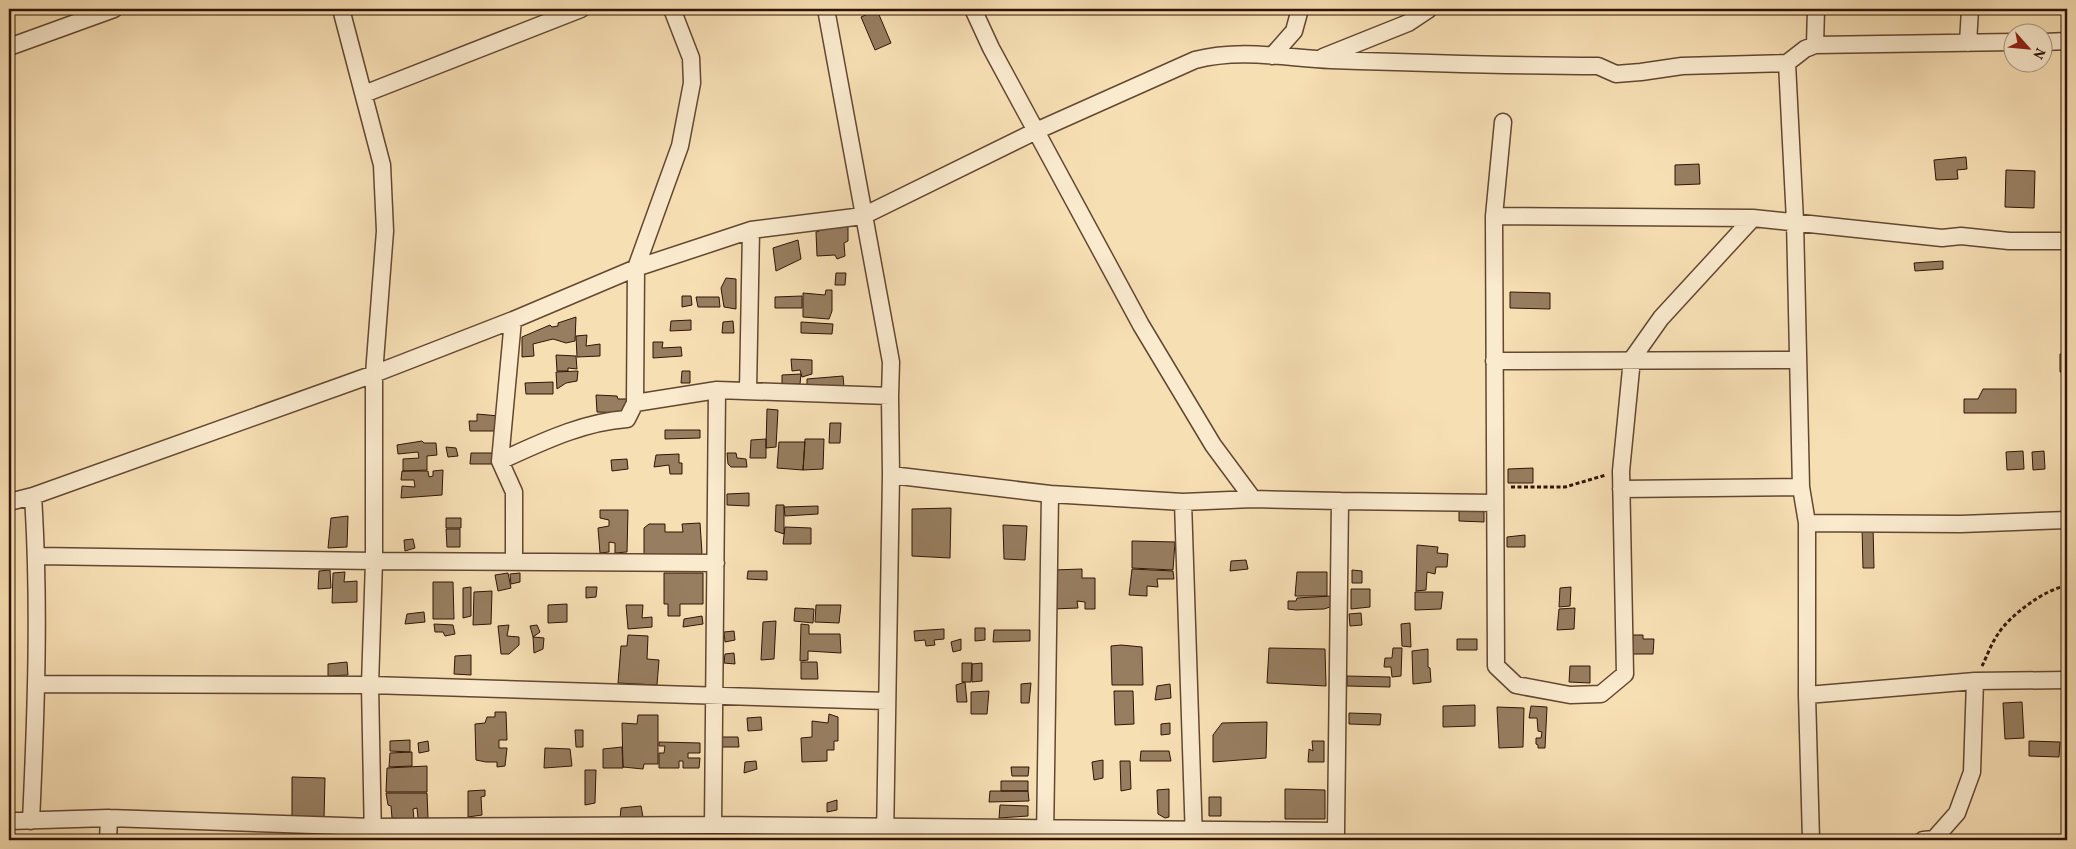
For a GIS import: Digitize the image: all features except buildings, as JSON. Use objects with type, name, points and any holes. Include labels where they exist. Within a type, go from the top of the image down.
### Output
[{"type":"street","points":[[9,47],[114,9]]},
{"type":"street","points":[[341,9],[382,165],[385,231],[374,374],[374,561],[370,685],[372,834]]},
{"type":"street","points":[[364,94],[582,9]]},
{"type":"street","points":[[500,461],[561,435],[614,420],[627,419],[635,403],[636,268],[680,146],[692,83],[692,58],[672,9]]},
{"type":"street","points":[[826,9],[863,216],[890,346],[892,476],[885,833]]},
{"type":"street","points":[[973,9],[991,48],[1141,325],[1213,445],[1253,499]]},
{"type":"street","points":[[1272,56],[1294,31],[1300,9]]},
{"type":"street","points":[[1316,59],[1408,24],[1429,9]]},
{"type":"street","points":[[1815,44],[1816,9]]},
{"type":"street","points":[[1968,43],[1970,9]]},
{"type":"street","points":[[2054,42],[2067,41]]},
{"type":"street","points":[[9,502],[33,496],[374,374],[513,320],[636,268],[751,230],[863,216],[1036,131],[1195,60],[1214,55],[1233,53],[1316,59],[1470,65],[1598,66],[1616,74],[1682,66],[1787,63],[1815,44],[2004,42]]},
{"type":"street","points":[[1787,63],[1795,221],[1801,487],[1807,523],[1807,695],[1811,840]]},
{"type":"street","points":[[1503,122],[1494,216],[1496,666],[1516,685],[1570,695],[1601,694],[1624,674],[1620,489],[1632,359],[1661,318],[1753,218]]},
{"type":"street","points":[[1494,216],[1753,218],[1942,238],[1961,236],[2009,241],[2067,241]]},
{"type":"street","points":[[748,391],[751,230]]},
{"type":"street","points":[[513,320],[500,461],[514,492],[514,562]]},
{"type":"street","points":[[1494,360],[1798,360]]},
{"type":"street","points":[[635,403],[717,390],[890,396]]},
{"type":"street","points":[[713,825],[717,390]]},
{"type":"street","points":[[892,476],[1050,494],[1183,502],[1253,499],[1340,501],[1495,496]]},
{"type":"street","points":[[1620,489],[1801,487]]},
{"type":"street","points":[[1044,834],[1050,494]]},
{"type":"street","points":[[31,821],[37,684],[37,556],[33,496]]},
{"type":"street","points":[[9,821],[109,818],[372,834],[713,825],[885,833],[1336,835],[1340,501]]},
{"type":"street","points":[[1183,502],[1194,835]]},
{"type":"street","points":[[1807,523],[1961,524],[2067,520]]},
{"type":"street","points":[[37,556],[374,561],[716,563]]},
{"type":"street","points":[[1807,695],[1975,681],[2067,680]]},
{"type":"street","points":[[1923,840],[1934,839],[1958,813],[1972,772],[1975,681]]},
{"type":"street","points":[[37,684],[370,685],[887,701]]},
{"type":"street","points":[[108,840],[109,818]]},
{"type":"path","points":[[1495,496],[1522,486],[1565,487],[1621,471]]},
{"type":"path","points":[[1975,681],[1998,633],[2025,607],[2060,587],[2067,586]]}]
